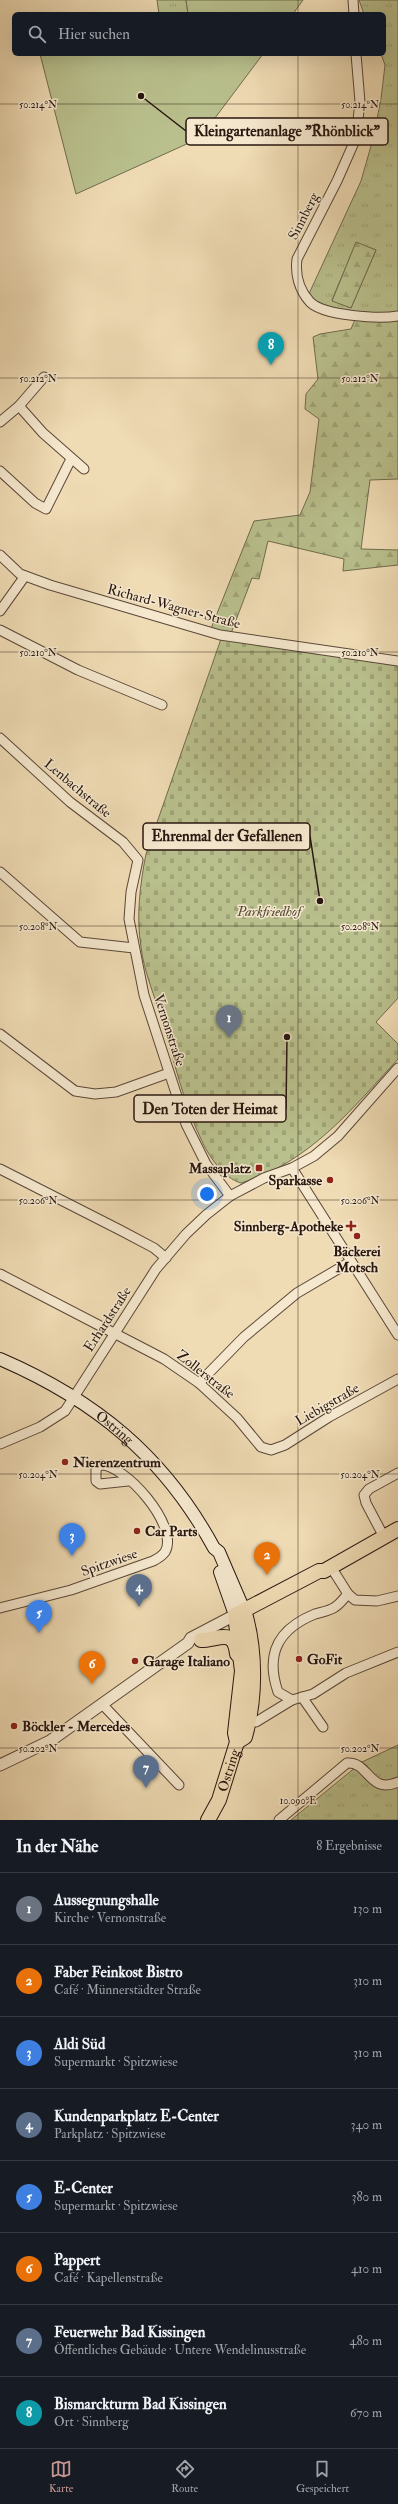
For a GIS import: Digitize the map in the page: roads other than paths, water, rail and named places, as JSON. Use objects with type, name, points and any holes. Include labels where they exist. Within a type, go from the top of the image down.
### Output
[{"type":"main road","name":"Ostring","points":[[0,1359],[34,1374],[75,1396],[129,1438],[171,1481],[214,1548],[219,1552],[241,1617],[252,1671],[249,1722],[244,1737],[237,1742]]},
{"type":"main road","points":[[241,1617],[323,1576],[328,1569],[398,1529]]},
{"type":"main road","name":"Ostring","points":[[208,1820],[219,1800],[237,1742],[235,1734],[242,1678],[241,1617]]},
{"type":"main road","points":[[195,1642],[218,1636],[230,1639],[236,1649],[237,1672],[242,1678]]},
{"type":"street","points":[[353,0],[354,12]]},
{"type":"street","name":"Sinnberg","points":[[356,56],[360,102],[356,138],[337,181],[297,259],[296,268],[301,288],[311,303],[347,315],[368,318],[398,316]]},
{"type":"street","points":[[0,422],[19,406],[44,377]]},
{"type":"street","points":[[19,406],[43,433],[84,469]]},
{"type":"street","points":[[0,471],[30,499],[46,509],[71,459]]},
{"type":"street","name":"Richard-Wagner-Straße","points":[[0,555],[25,576],[134,611],[220,635],[398,661]]},
{"type":"street","points":[[0,611],[25,576]]},
{"type":"street","points":[[0,630],[78,670],[162,705]]},
{"type":"street","name":"Lenbachstraße","points":[[0,738],[70,802],[123,842],[138,860]]},
{"type":"street","name":"Vernonstraße","points":[[138,860],[131,892],[129,919],[144,996],[169,1073],[190,1130],[206,1164],[230,1196]]},
{"type":"street","points":[[0,872],[80,942],[134,948]]},
{"type":"street","points":[[0,1034],[75,1091],[95,1094],[116,1092],[169,1073]]},
{"type":"street","points":[[230,1196],[264,1178],[292,1168],[314,1156],[338,1136],[398,1068]]},
{"type":"street","points":[[0,1168],[154,1248],[166,1258]]},
{"type":"street","points":[[292,1168],[350,1262],[398,1335]]},
{"type":"street","name":"Erhardstraße","points":[[0,1444],[40,1427],[65,1411],[113,1333],[166,1258],[206,1215],[230,1196]]},
{"type":"street","points":[[199,1383],[244,1336],[297,1293],[350,1262]]},
{"type":"street","name":"Zollerstraße","points":[[0,1274],[164,1359],[199,1383],[237,1418],[261,1448],[271,1450]]},
{"type":"street","name":"Liebigstraße","points":[[271,1450],[285,1445],[330,1417],[398,1379]]},
{"type":"street","points":[[384,1537],[366,1503],[364,1495],[369,1489],[398,1473]]},
{"type":"street","name":"Spitzwiese","points":[[0,1608],[71,1590],[153,1561],[161,1556],[168,1543],[163,1522],[148,1498],[128,1481]]},
{"type":"street","points":[[328,1569],[348,1594],[355,1600],[377,1601],[398,1596]]},
{"type":"street","points":[[292,1700],[278,1692],[273,1678],[274,1654],[277,1643],[284,1632],[299,1622],[335,1608],[348,1594]]},
{"type":"street","points":[[1,1762],[50,1741],[102,1704],[195,1642],[241,1617]]},
{"type":"street","points":[[249,1722],[256,1722],[292,1700],[313,1694],[346,1673],[398,1652]]},
{"type":"street","points":[[302,1697],[323,1727]]},
{"type":"street","points":[[102,1704],[179,1785]]},
{"type":"street","points":[[279,1820],[346,1763],[359,1766],[376,1783],[389,1786],[398,1782]]},
{"type":"place","name":"Kleingartenanlage \"Rhönblick\"","points":[[141,96]]},
{"type":"place","name":"Bismarckturm Bad Kissingen","points":[[271,365]]},
{"type":"place","name":"Ehrenmal der Gefallenen","points":[[320,901]]},
{"type":"place","name":"Den Toten der Heimat","points":[[287,1037]]},
{"type":"place","name":"Aussegnungshalle","points":[[229,1038]]},
{"type":"place","name":"Massaplatz","points":[[259,1168]]},
{"type":"place","name":"Sparkasse","points":[[330,1180]]},
{"type":"place","name":"Sinnberg-Apotheke","points":[[351,1226]]},
{"type":"place","name":"Bäckerei Motsch","points":[[357,1236]]},
{"type":"place","name":"Nierenzentrum","points":[[65,1462]]},
{"type":"place","name":"Car Parts","points":[[137,1531]]},
{"type":"place","name":"Aldi Süd","points":[[72,1556]]},
{"type":"place","name":"Faber Feinkost Bistro","points":[[267,1575]]},
{"type":"place","name":"Kundenparkplatz E-Center","points":[[139,1607]]},
{"type":"place","name":"E-Center","points":[[39,1633]]},
{"type":"place","name":"GoFit","points":[[299,1659]]},
{"type":"place","name":"Garage Italiano","points":[[135,1661]]},
{"type":"place","name":"Pappert","points":[[92,1684]]},
{"type":"place","name":"Böckler - Mercedes","points":[[14,1726]]},
{"type":"place","name":"Feuerwehr Bad Kissingen","points":[[146,1788]]},
{"type":"park label","name":"Parkfriedhof","points":[[269,911]]}]
